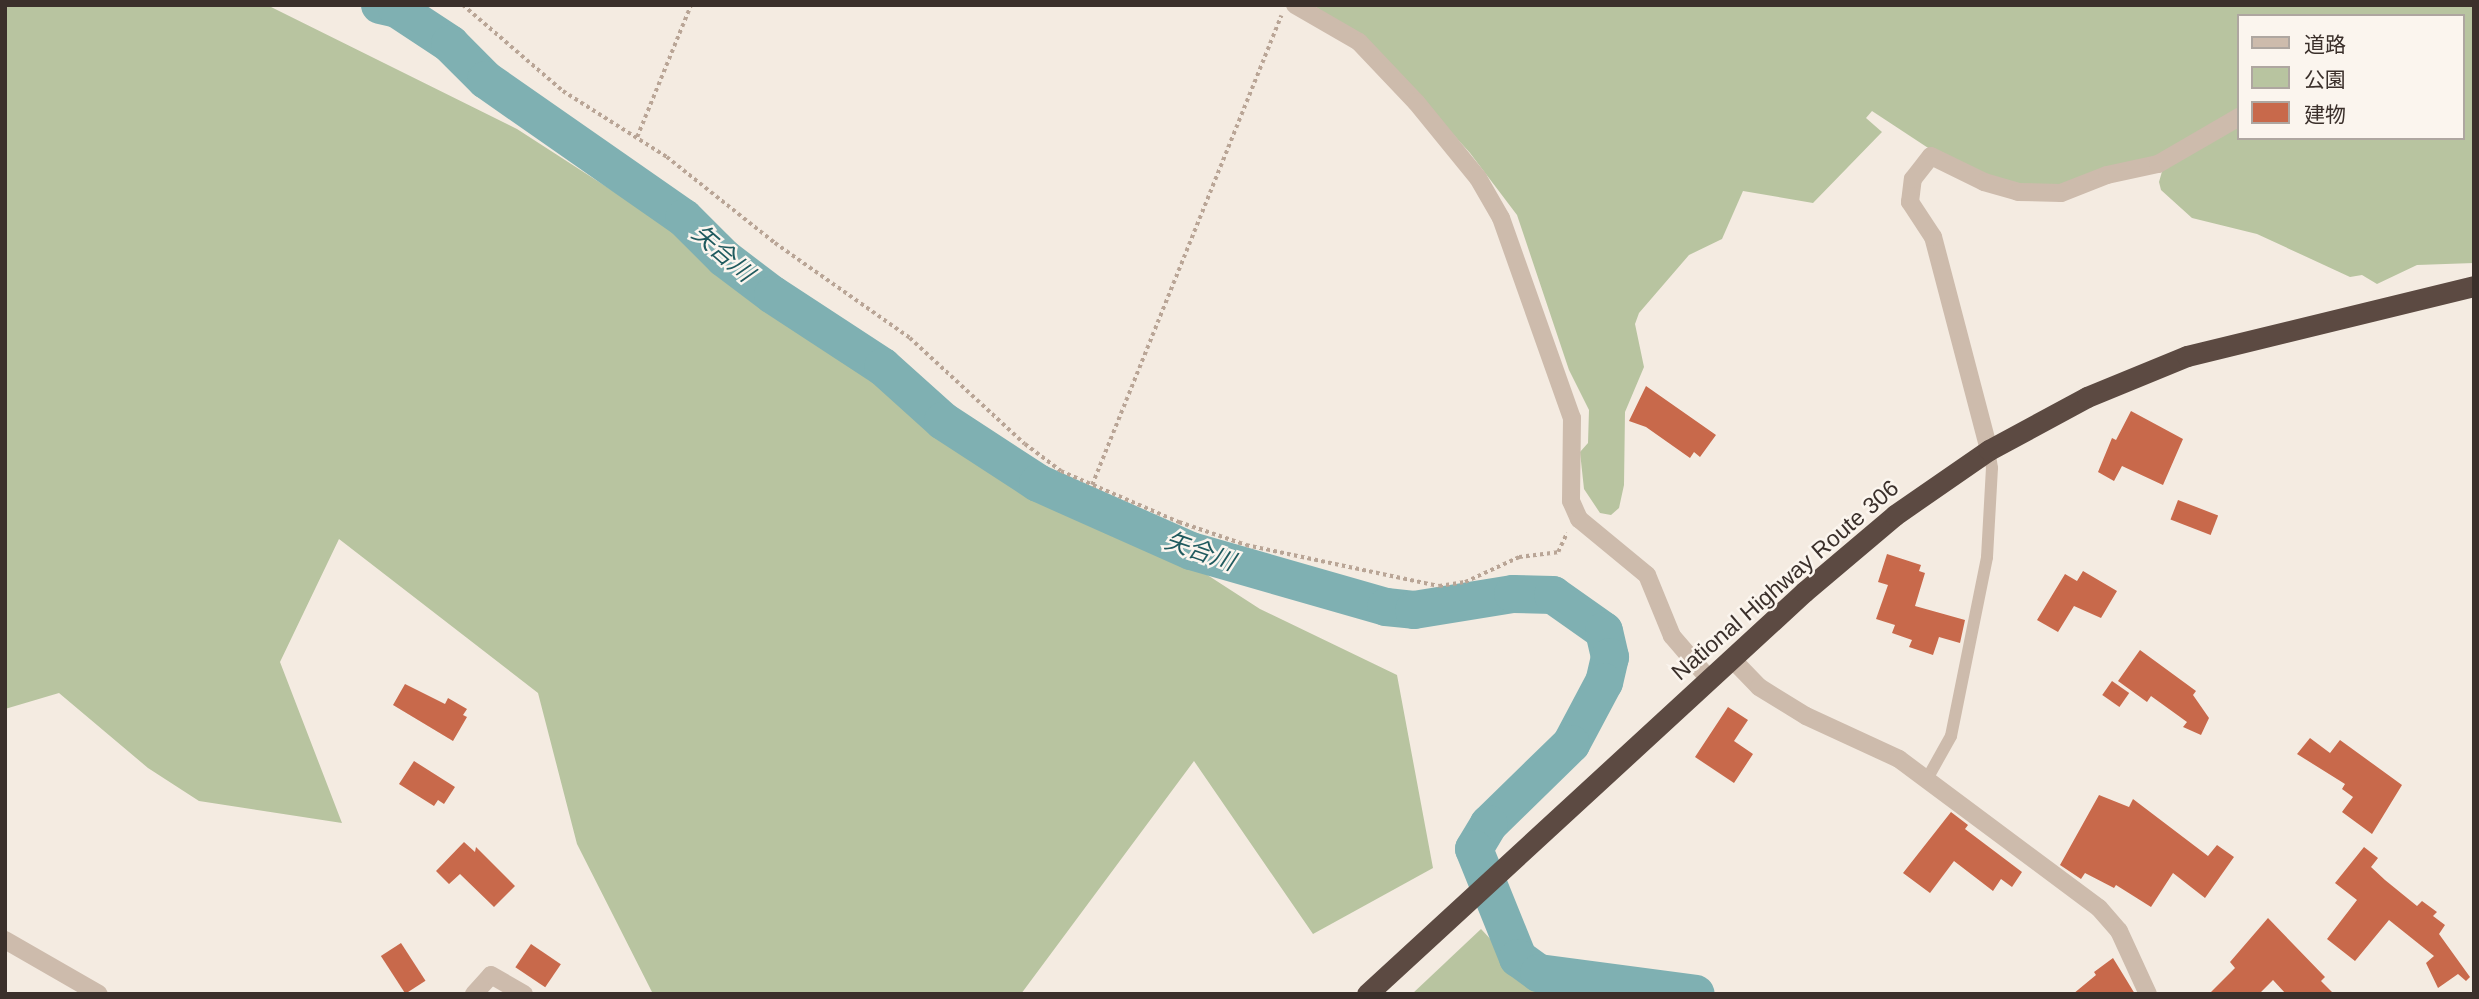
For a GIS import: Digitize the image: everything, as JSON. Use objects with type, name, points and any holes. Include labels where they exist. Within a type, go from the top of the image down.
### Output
[{"type":"highway","name":"National Highway Route 306","points":[[1367,994],[1731,659],[1895,515],[1989,450],[2087,397],[2187,356],[2474,286]]},
{"type":"street","points":[[1295,5],[1359,42],[1462,155],[1501,218],[1572,418],[1571,501],[1590,531],[1647,575],[1672,636],[1709,679]]},
{"type":"street","points":[[1989,450],[1933,237],[1910,202],[1913,179],[1931,156],[1984,182],[2018,192],[2061,193],[2107,174],[2158,164],[2238,118]]},
{"type":"street","points":[[1731,659],[1759,687],[1805,716],[1899,759],[2099,908],[2119,931],[2148,994]]},
{"type":"street","points":[[5,940],[99,994]]},
{"type":"street","points":[[474,994],[491,975],[524,994]]},
{"type":"lane","points":[[1927,779],[1951,736],[1987,557],[1992,468],[1989,450]]},
{"type":"path","points":[[463,5],[563,92],[637,137],[910,338],[1032,450],[1091,485],[1179,522],[1246,545],[1439,586],[1465,582],[1519,557],[1558,552],[1569,528],[1571,501]]},
{"type":"path","points":[[637,137],[691,5]]},
{"type":"path","points":[[1091,485],[1287,5]]},
{"type":"green space","points":[[5,5],[267,5],[517,129],[1260,609],[1397,675],[1433,868],[1313,934],[1194,761],[1021,994],[653,994],[577,844],[538,693],[339,539],[280,662],[342,823],[199,801],[148,768],[59,693],[5,709]]},
{"type":"green space","points":[[1313,5],[2474,5],[2474,263],[2417,265],[2377,284],[2362,275],[2350,277],[2257,234],[2192,218],[2161,190],[2159,182],[2163,168],[2238,123],[2238,140],[2465,140],[2465,14],[2238,14],[2238,111],[2166,152],[2067,187],[2019,188],[1951,163],[1872,111],[1866,118],[1882,132],[1813,203],[1743,191],[1722,239],[1689,255],[1639,313],[1635,324],[1644,367],[1625,412],[1624,485],[1619,508],[1611,515],[1600,513],[1584,489],[1580,452],[1588,443],[1589,410],[1569,370],[1517,215],[1470,153],[1376,49]]},
{"type":"green space","points":[[1481,929],[1542,994],[1412,994]]},
{"type":"building","points":[[1646,386],[1716,435],[1700,457],[1694,452],[1690,458],[1646,427],[1629,421]]},
{"type":"building","points":[[2131,411],[2183,439],[2163,485],[2122,466],[2114,481],[2098,472],[2112,438],[2116,440]]},
{"type":"building","points":[[2178,500],[2218,515],[2211,535],[2170,520]]},
{"type":"building","points":[[1887,554],[1921,565],[1919,571],[1925,573],[1915,606],[1965,620],[1960,643],[1939,637],[1933,655],[1909,647],[1912,640],[1892,633],[1895,625],[1876,619],[1888,585],[1878,582]]},
{"type":"building","points":[[2083,571],[2117,591],[2101,618],[2074,606],[2058,632],[2037,620],[2065,574],[2077,581]]},
{"type":"building","points":[[2140,650],[2196,691],[2193,695],[2209,718],[2201,735],[2183,727],[2187,722],[2151,696],[2147,702],[2118,681]]},
{"type":"building","points":[[2112,681],[2129,693],[2119,707],[2102,695]]},
{"type":"building","points":[[405,684],[445,704],[448,698],[467,709],[463,715],[467,717],[453,741],[393,705]]},
{"type":"building","points":[[1728,707],[1748,720],[1734,741],[1753,754],[1734,783],[1695,757]]},
{"type":"building","points":[[2310,738],[2330,753],[2340,740],[2402,785],[2372,834],[2342,812],[2353,797],[2342,789],[2345,784],[2297,754]]},
{"type":"building","points":[[414,761],[455,787],[444,804],[438,800],[434,806],[399,784]]},
{"type":"building","points":[[2099,795],[2129,807],[2133,799],[2208,856],[2217,845],[2234,857],[2205,898],[2173,873],[2151,907],[2116,885],[2114,888],[2085,873],[2081,879],[2060,865]]},
{"type":"building","points":[[1951,812],[1968,825],[1965,829],[2022,872],[2012,887],[2001,879],[1993,891],[1954,861],[1930,893],[1903,873]]},
{"type":"building","points":[[464,842],[475,852],[476,847],[515,886],[494,907],[460,874],[449,884],[436,871]]},
{"type":"building","points":[[2364,847],[2378,858],[2371,867],[2385,880],[2417,906],[2422,901],[2437,912],[2433,916],[2445,925],[2439,934],[2470,977],[2466,981],[2458,974],[2438,988],[2426,963],[2434,956],[2389,920],[2355,961],[2327,939],[2357,900],[2335,883]]},
{"type":"building","points":[[2268,918],[2325,977],[2321,981],[2334,994],[2286,994],[2273,980],[2259,994],[2209,994],[2235,968],[2230,962]]},
{"type":"building","points":[[401,943],[426,981],[405,994],[381,956]]},
{"type":"building","points":[[531,944],[561,964],[545,987],[515,967]]},
{"type":"building","points":[[2113,958],[2135,994],[2073,994],[2096,975],[2094,972]]},
{"type":"waterway","name":"矢合川","points":[[380,5],[397,9],[450,44],[486,80],[684,218],[724,258],[773,295],[883,367],[943,421],[1038,483],[1191,551],[1386,607],[1414,610],[1513,594],[1553,595],[1604,631],[1610,657],[1604,682],[1571,744],[1489,824],[1474,849],[1518,958],[1539,973],[1696,994]]}]
